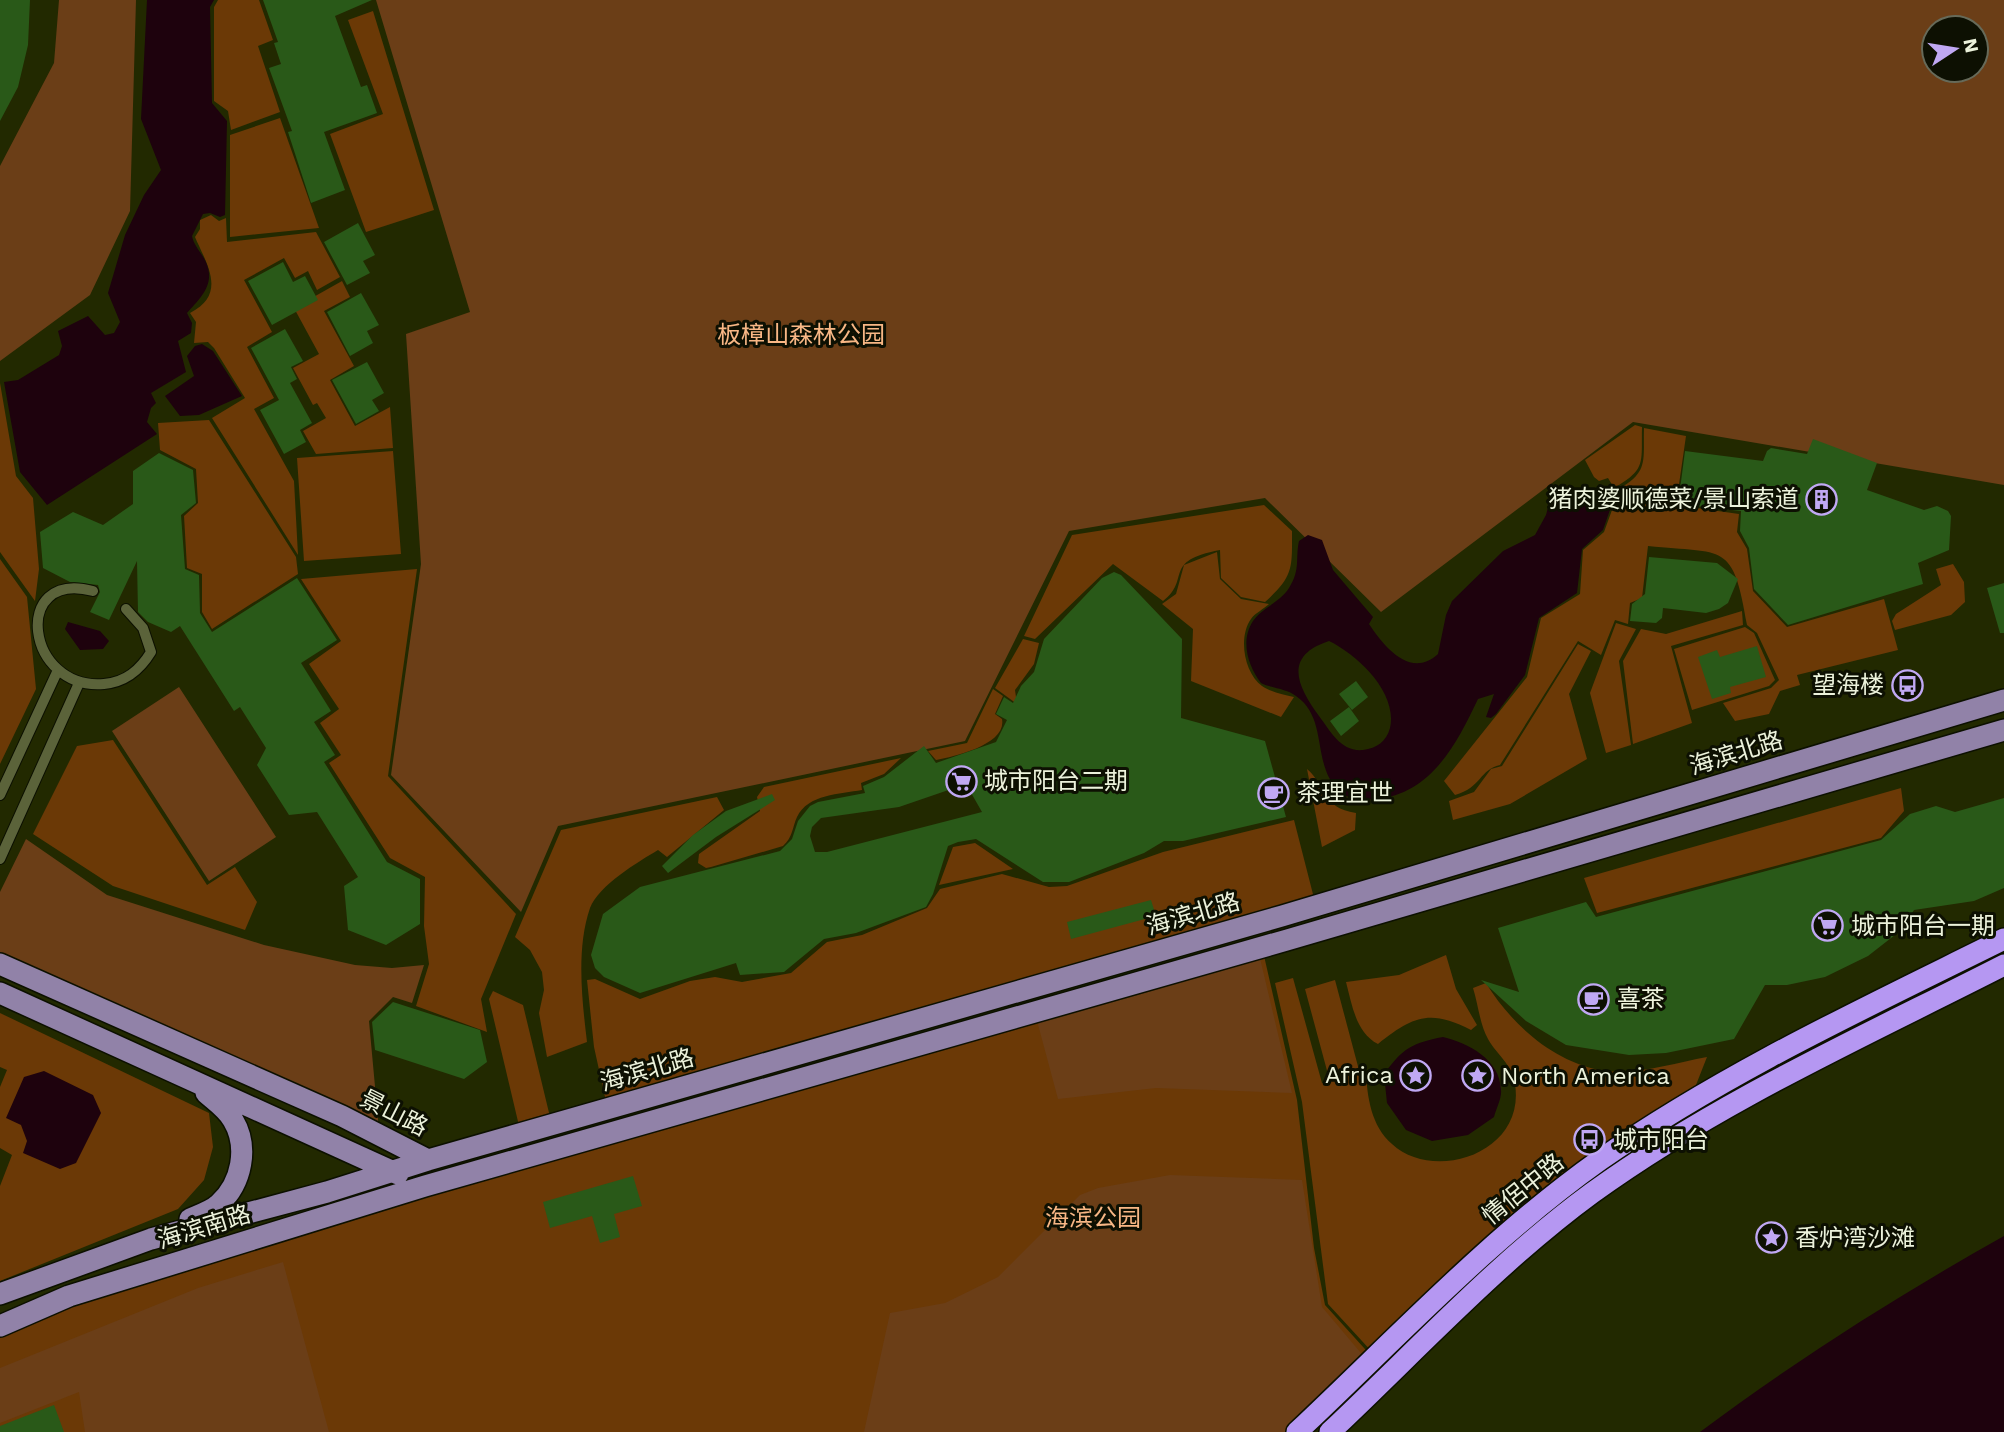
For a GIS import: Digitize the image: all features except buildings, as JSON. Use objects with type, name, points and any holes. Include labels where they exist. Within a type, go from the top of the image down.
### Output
[{"type":"highway","name":"情侶中路","points":[[1297,1432],[1519,1223],[1598,1161],[1674,1110],[1800,1041],[2004,939]]},
{"type":"highway","name":"情侶中路","points":[[1330,1432],[1534,1240],[1592,1193],[1732,1103],[2004,965]]},
{"type":"main road","name":"海滨北路","points":[[394,1172],[428,1160],[1282,916],[2004,699]]},
{"type":"main road","name":"海滨北路","points":[[425,1186],[2004,730]]},
{"type":"main road","name":"景山路","points":[[0,964],[342,1116],[428,1160],[425,1186]]},
{"type":"main road","points":[[0,993],[425,1186]]},
{"type":"main road","points":[[151,1239],[218,1206],[235,1184],[243,1143],[232,1118],[195,1081]]},
{"type":"main road","name":"海滨南路","points":[[0,1294],[151,1239],[394,1172]]},
{"type":"main road","name":"海滨南路","points":[[0,1326],[69,1296],[425,1186]]},
{"type":"lane","points":[[93,592],[66,588],[53,593],[41,603],[38,632],[44,653],[57,672],[79,683],[110,684],[125,679],[141,667],[151,652],[143,628],[126,609]]},
{"type":"lane","points":[[0,795],[57,672]]},
{"type":"lane","points":[[0,859],[79,683]]},
{"type":"green space","points":[[59,0],[136,0],[130,211],[90,295],[0,361],[0,166],[54,63]]},
{"type":"green space","points":[[218,0],[259,0],[273,40],[258,46],[280,112],[231,130],[228,111],[214,101],[214,7]]},
{"type":"green space","name":"板樟山森林公园","points":[[376,0],[2004,0],[2004,485],[1633,422],[1381,612],[1265,498],[1069,531],[965,741],[558,826],[521,912],[391,775],[421,564],[406,334],[470,312]]},
{"type":"green space","points":[[373,11],[434,210],[366,232],[330,134],[383,114],[348,20]]},
{"type":"green space","points":[[280,118],[319,228],[230,237],[230,135]]},
{"type":"green space","points":[[211,215],[219,221],[226,218],[227,242],[316,232],[340,277],[317,290],[308,271],[295,278],[284,258],[244,280],[272,332],[247,347],[274,398],[254,409],[294,481],[298,555],[212,418],[245,398],[214,348],[208,342],[194,343],[196,322],[190,313],[202,305],[211,287],[208,267],[195,237],[200,229],[200,220]]},
{"type":"green space","points":[[342,281],[350,297],[324,311],[354,366],[330,380],[355,426],[390,407],[393,448],[316,454],[303,431],[326,418],[317,403],[313,405],[293,368],[319,354],[294,308]]},
{"type":"green space","points":[[0,383],[16,476],[33,498],[39,569],[35,601],[0,552]]},
{"type":"green space","points":[[209,420],[296,557],[298,574],[212,629],[202,612],[202,574],[187,568],[184,516],[198,503],[196,469],[160,450],[158,423]]},
{"type":"green space","points":[[1635,425],[1642,427],[1641,457],[1637,470],[1614,488],[1608,478],[1599,481],[1585,460]]},
{"type":"green space","points":[[1644,428],[1686,436],[1676,505],[1739,514],[1737,532],[1747,549],[1753,591],[1787,627],[1884,599],[1898,650],[1797,675],[1800,685],[1780,691],[1769,714],[1735,721],[1723,703],[1771,688],[1779,680],[1757,633],[1747,625],[1742,598],[1730,565],[1709,552],[1648,546],[1642,598],[1630,603],[1628,624],[1615,620],[1601,655],[1578,641],[1500,765],[1488,770],[1464,792],[1455,795],[1444,781],[1527,677],[1541,618],[1580,594],[1583,550],[1604,532],[1620,488],[1640,470],[1644,456]]},
{"type":"green space","points":[[393,451],[401,554],[304,561],[297,458]]},
{"type":"green space","points":[[1264,505],[1292,531],[1289,571],[1281,585],[1265,602],[1241,597],[1221,578],[1220,550],[1202,554],[1184,565],[1176,585],[1163,601],[1113,564],[1035,639],[1024,636],[1072,535]]},
{"type":"green space","points":[[1217,552],[1220,579],[1241,599],[1269,604],[1253,617],[1247,627],[1244,645],[1247,664],[1256,680],[1273,692],[1294,697],[1281,717],[1191,681],[1193,629],[1162,604],[1176,594],[1184,565]]},
{"type":"green space","points":[[0,559],[27,597],[36,689],[0,764]]},
{"type":"green space","points":[[1953,564],[1964,582],[1965,602],[1951,615],[1895,630],[1892,621],[1896,614],[1941,585],[1936,569]]},
{"type":"green space","points":[[417,569],[388,776],[516,914],[481,999],[487,1032],[416,1006],[429,964],[424,926],[425,877],[390,858],[329,763],[341,755],[320,723],[339,709],[309,664],[341,641],[301,579]]},
{"type":"green space","points":[[1742,611],[1743,625],[1671,646],[1692,723],[1633,744],[1623,661],[1641,629],[1666,634]]},
{"type":"green space","points":[[1616,623],[1636,629],[1619,661],[1631,745],[1606,753],[1590,693]]},
{"type":"green space","points":[[1745,627],[1754,633],[1775,680],[1769,686],[1692,710],[1674,649]]},
{"type":"green space","points":[[1023,639],[1039,643],[1034,664],[1015,690],[1017,704],[995,688]]},
{"type":"green space","points":[[1578,644],[1591,651],[1569,694],[1587,759],[1510,804],[1453,820],[1449,801],[1474,792],[1491,769],[1502,766]]},
{"type":"green space","points":[[179,687],[276,837],[209,881],[112,731]]},
{"type":"green space","points":[[993,689],[1003,696],[995,714],[1002,719],[997,735],[978,747],[936,760],[928,751],[967,743]]},
{"type":"green space","points":[[113,740],[207,885],[235,867],[257,902],[245,930],[113,886],[33,834],[77,746]]},
{"type":"green space","points":[[901,758],[884,774],[861,783],[862,790],[825,796],[802,809],[791,836],[783,846],[706,868],[698,863],[699,854],[760,811],[757,797],[764,787]]},
{"type":"green space","points":[[1307,769],[1330,801],[1356,813],[1355,830],[1322,847]]},
{"type":"green space","points":[[1901,788],[1904,811],[1881,838],[1597,913],[1584,878]]},
{"type":"green space","points":[[717,797],[724,810],[667,857],[658,850],[620,875],[595,899],[586,924],[582,957],[587,1042],[547,1057],[539,1013],[544,990],[542,972],[530,950],[515,937],[561,830]]},
{"type":"green space","points":[[1294,820],[1315,902],[607,1106],[594,1047],[587,980],[595,979],[640,999],[690,981],[715,977],[742,982],[791,973],[827,942],[862,935],[927,908],[940,889],[1002,874],[1049,887],[1067,886],[1163,852]]},
{"type":"green space","points":[[26,839],[107,895],[264,945],[355,965],[392,968],[424,965],[412,1003],[393,997],[369,1021],[379,1130],[0,957],[0,892]]},
{"type":"green space","points":[[975,843],[1013,869],[939,885],[953,847]]},
{"type":"green space","name":"海滨公园","points":[[1262,947],[1297,1100],[1314,1248],[1325,1305],[1374,1359],[1297,1432],[0,1432],[0,1326],[70,1296]]},
{"type":"green space","points":[[1259,954],[1292,1093],[1156,1088],[1058,1099],[1036,1017]]},
{"type":"green space","points":[[1446,955],[1456,989],[1477,1025],[1471,1030],[1444,1019],[1422,1019],[1402,1027],[1378,1044],[1371,1039],[1356,1018],[1346,982],[1399,975]]},
{"type":"green space","points":[[1293,978],[1322,1083],[1366,1071],[1372,1110],[1379,1129],[1392,1144],[1410,1155],[1430,1161],[1452,1160],[1473,1154],[1492,1144],[1506,1128],[1515,1108],[1513,1077],[1508,1065],[1485,1033],[1473,988],[1486,983],[1521,1027],[1568,1060],[1586,1067],[1605,1071],[1630,1071],[1707,1057],[1694,1090],[1373,1353],[1328,1304],[1302,1102],[1275,983]]},
{"type":"green space","points":[[1335,980],[1359,1070],[1329,1078],[1305,989]]},
{"type":"green space","points":[[493,991],[523,1005],[551,1121],[520,1130],[489,999]]},
{"type":"green space","points":[[0,1013],[209,1113],[213,1147],[204,1180],[178,1209],[0,1281],[0,1186],[12,1155],[0,1148],[0,1087],[7,1070],[0,1067]]},
{"type":"green space","points":[[1170,1175],[1302,1180],[1322,1307],[1366,1359],[1288,1432],[864,1432],[890,1313],[945,1303],[998,1277],[1080,1195],[1098,1188]]},
{"type":"green space","points":[[283,1262],[329,1432],[85,1432],[79,1392],[0,1423],[0,1368],[198,1288]]},
{"type":"shaded area","points":[[147,0],[214,0],[210,7],[212,103],[227,121],[225,215],[220,217],[210,213],[203,214],[192,236],[205,260],[208,283],[202,296],[187,313],[192,323],[191,333],[178,341],[186,372],[151,393],[156,403],[151,408],[147,422],[157,434],[47,505],[20,472],[4,382],[18,380],[59,355],[62,346],[58,331],[88,316],[105,335],[114,333],[120,322],[108,293],[125,235],[144,195],[161,170],[141,119]]},
{"type":"shaded area","points":[[202,344],[213,351],[242,396],[199,415],[180,416],[165,396],[194,376],[187,356],[195,346]]},
{"type":"shaded area","points":[[1585,488],[1612,504],[1603,530],[1582,549],[1577,593],[1539,618],[1525,675],[1496,714],[1491,718],[1486,717],[1494,694],[1478,699],[1461,733],[1440,764],[1412,788],[1395,795],[1370,799],[1352,798],[1339,791],[1325,768],[1317,729],[1306,706],[1296,696],[1261,683],[1252,669],[1247,653],[1247,637],[1253,621],[1285,593],[1293,581],[1299,541],[1308,535],[1322,540],[1333,570],[1373,617],[1369,624],[1375,632],[1398,657],[1417,663],[1428,661],[1438,654],[1446,615],[1452,601],[1503,551],[1535,535],[1546,515],[1553,489],[1575,495]],"holes":[[[1329,641],[1363,665],[1382,689],[1388,702],[1391,715],[1388,733],[1380,744],[1368,749],[1355,750],[1337,740],[1311,705],[1300,683],[1300,663],[1305,655],[1314,647]]]},
{"type":"shaded area","points":[[68,622],[100,631],[109,641],[103,649],[80,650],[65,629]]},
{"type":"shaded area","points":[[1443,1037],[1472,1048],[1489,1061],[1499,1079],[1501,1093],[1494,1117],[1468,1135],[1432,1141],[1406,1130],[1387,1103],[1384,1074],[1409,1048]]},
{"type":"shaded area","points":[[44,1071],[93,1095],[101,1113],[76,1163],[60,1169],[23,1153],[27,1141],[21,1125],[6,1118],[24,1077]]},
{"type":"shaded area","points":[[2004,1236],[2004,1432],[1700,1432],[1849,1329]]},
{"type":"place","name":"猪肉婆顺德菜/景山索道","points":[[1822,499]]},
{"type":"place","name":"望海楼","points":[[1907,685]]},
{"type":"place","name":"城市阳台二期","points":[[961,781]]},
{"type":"place","name":"茶理宜世","points":[[1274,793]]},
{"type":"place","name":"城市阳台一期","points":[[1828,926]]},
{"type":"place","name":"喜茶","points":[[1594,999]]},
{"type":"place","name":"Africa","points":[[1416,1075]]},
{"type":"place","name":"North America","points":[[1478,1076]]},
{"type":"place","name":"城市阳台","points":[[1590,1140]]},
{"type":"place","name":"香炉湾沙滩","points":[[1772,1238]]}]
